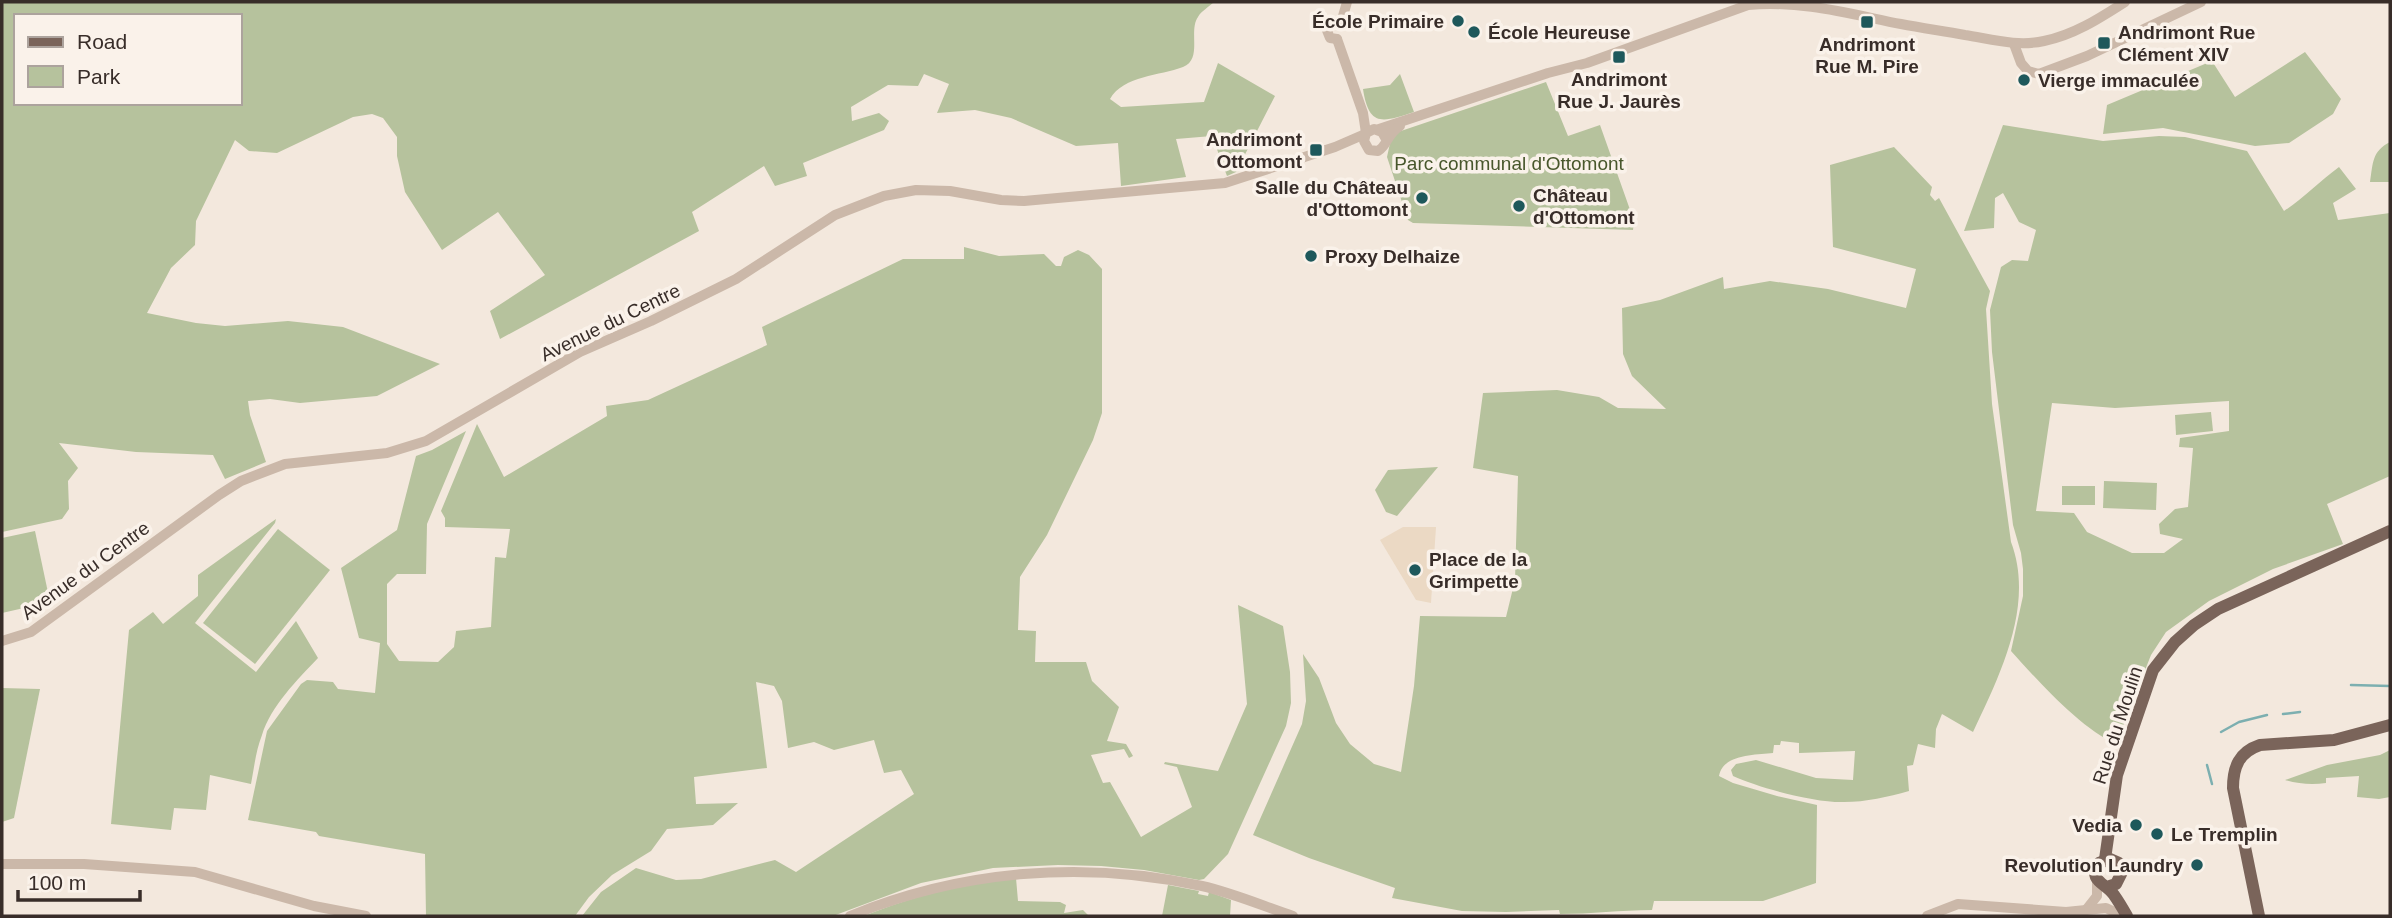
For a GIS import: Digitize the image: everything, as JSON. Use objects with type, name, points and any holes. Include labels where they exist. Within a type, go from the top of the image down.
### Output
[{"type":"main road","name":"Rue du Moulin","points":[[2105,859],[2118,775],[2141,700],[2162,656],[2194,625],[2218,609],[2390,531]]},
{"type":"main road","points":[[2259,916],[2233,788],[2233,770],[2245,752],[2251,748],[2275,743],[2334,740],[2390,725]]},
{"type":"main road","points":[[2105,859],[2119,863],[2125,916],[2094,873],[2096,866],[2105,859]]},
{"type":"main road","points":[[2102,884],[2119,881]]},
{"type":"street","points":[[1341,23],[1332,21],[1326,29],[1330,38],[1337,39],[1343,34],[1341,23],[1347,2]]},
{"type":"street","points":[[1365,137],[1378,129],[1548,73],[1587,63],[1748,5],[1773,2],[1808,5],[2014,44],[2042,42],[2065,36],[2096,21],[2125,2]]},
{"type":"street","points":[[2014,44],[2021,63],[2028,71],[2039,74],[2087,56],[2201,2]]},
{"type":"street","points":[[1337,39],[1364,117],[1369,150],[1378,150],[1384,146],[1390,132],[1412,119]]},
{"type":"street","points":[[1364,117],[1386,139]]},
{"type":"street","name":"Avenue du Centre","points":[[2,640],[31,632],[241,481],[285,464],[387,453],[426,441],[580,352],[661,317],[736,279],[835,215],[884,195],[916,190],[950,191],[1024,201],[1166,190],[1236,181],[1365,137]]},
{"type":"street","points":[[2,864],[84,864],[195,872],[314,906],[366,916]]},
{"type":"street","points":[[850,916],[885,902],[926,891],[1003,875],[1062,872],[1147,877],[1210,888],[1293,916]]},
{"type":"street","points":[[2086,910],[2102,884]]},
{"type":"street","points":[[1927,916],[1958,904],[2064,912],[2106,908],[2125,916]]},
{"type":"green space","points":[[2,2],[1214,2],[1201,13],[1195,23],[1194,51],[1189,63],[1124,85],[1110,99],[1121,107],[1204,102],[1218,63],[1275,96],[1236,172],[1227,176],[1212,136],[1176,139],[1186,177],[1121,186],[1118,143],[1076,146],[1011,118],[975,110],[937,113],[949,84],[924,74],[918,86],[888,85],[851,107],[852,121],[879,113],[889,121],[884,130],[803,163],[807,176],[775,186],[764,166],[692,212],[699,231],[500,339],[490,311],[545,275],[498,212],[442,250],[405,192],[397,156],[397,137],[383,118],[372,114],[353,117],[277,153],[249,151],[235,140],[196,221],[195,245],[171,268],[147,313],[225,326],[288,321],[343,327],[440,364],[377,396],[300,403],[270,399],[248,401],[266,462],[225,479],[213,455],[136,452],[59,443],[78,468],[68,481],[69,509],[62,519],[2,532]]},
{"type":"green space","points":[[2305,52],[2341,99],[2333,114],[2289,143],[2255,146],[2163,128],[2103,134],[2107,105],[2212,61],[2235,97]]},
{"type":"green space","points":[[1400,74],[1414,112],[1379,119],[1369,110],[1363,89],[1390,85]]},
{"type":"green space","name":"Parc communal d'Ottomont","points":[[1546,82],[1568,136],[1600,125],[1634,221],[1633,230],[1413,223],[1408,220],[1387,157],[1392,134]]},
{"type":"green space","points":[[2003,125],[2103,141],[2159,136],[2185,137],[2247,151],[2284,211],[2339,167],[2356,189],[2333,203],[2338,220],[2390,213],[2390,476],[2327,504],[2343,544],[2273,569],[2209,601],[2166,632],[2151,655],[2116,744],[2074,716],[2011,651],[2023,596],[2023,569],[2013,525],[1992,352],[1990,310],[2001,267],[2012,260],[2028,261],[2036,230],[2019,222],[2003,193],[1995,198],[1994,228],[1964,231]],"holes":[[[2229,401],[2229,431],[2180,438],[2179,447],[2193,448],[2188,507],[2175,509],[2159,524],[2160,534],[2183,539],[2164,553],[2132,553],[2087,532],[2074,513],[2036,511],[2052,403],[2115,408]]]},
{"type":"green space","points":[[2390,142],[2390,182],[2370,182],[2377,154]]},
{"type":"green space","points":[[1894,147],[1932,187],[1930,195],[1935,201],[1939,198],[1990,291],[1986,309],[1992,404],[2019,590],[2011,639],[1994,687],[1973,732],[1942,714],[1936,729],[1935,748],[1918,744],[1913,765],[1907,766],[1909,791],[1869,800],[1832,802],[1803,797],[1744,781],[1733,776],[1731,770],[1736,764],[1756,760],[1816,778],[1853,780],[1855,751],[1799,753],[1799,743],[1781,741],[1780,745],[1774,745],[1773,753],[1749,755],[1727,763],[1719,776],[1733,783],[1817,805],[1816,883],[1763,901],[1654,901],[1652,910],[1572,914],[1560,914],[1559,910],[1462,911],[1392,898],[1395,888],[1253,835],[1302,724],[1306,701],[1303,654],[1319,678],[1336,723],[1350,744],[1374,764],[1401,772],[1414,686],[1420,616],[1506,617],[1515,580],[1518,476],[1473,468],[1483,393],[1557,390],[1599,397],[1618,408],[1666,409],[1632,376],[1623,354],[1622,308],[1660,300],[1723,277],[1724,289],[1770,281],[1828,289],[1906,308],[1916,269],[1833,247],[1830,165]]},
{"type":"green space","points":[[964,247],[999,256],[1044,254],[1056,266],[1061,266],[1064,257],[1078,250],[1089,255],[1102,269],[1102,413],[1093,440],[1047,535],[1020,577],[1018,630],[1036,631],[1035,662],[1086,662],[1092,681],[1119,707],[1107,741],[1126,744],[1133,756],[1129,758],[1124,749],[1091,755],[1103,783],[1110,782],[1141,837],[1192,807],[1177,767],[1164,764],[1165,762],[1218,771],[1247,704],[1238,605],[1283,626],[1290,672],[1291,703],[1286,726],[1228,854],[1204,879],[1101,866],[993,868],[921,883],[833,916],[582,916],[601,892],[636,868],[676,880],[701,879],[775,860],[796,872],[914,794],[901,770],[884,773],[874,740],[834,750],[814,742],[788,748],[782,701],[774,686],[756,682],[767,768],[694,777],[696,804],[738,803],[713,825],[667,829],[651,851],[612,875],[589,897],[575,916],[426,916],[425,854],[319,836],[316,832],[248,820],[267,731],[301,684],[307,680],[333,682],[338,689],[375,693],[380,643],[359,638],[341,568],[397,530],[416,456],[466,431],[427,524],[426,574],[397,574],[387,584],[387,644],[399,661],[438,662],[454,647],[456,631],[491,627],[495,557],[506,558],[510,529],[445,527],[445,518],[441,511],[477,424],[504,477],[607,416],[606,406],[648,400],[767,345],[762,327],[903,259],[964,259]]},
{"type":"green space","points":[[2211,412],[2213,431],[2176,435],[2175,415]]},
{"type":"green space","points":[[1438,467],[1397,516],[1386,512],[1375,490],[1388,470]]},
{"type":"green space","points":[[2104,481],[2157,483],[2156,510],[2103,508]]},
{"type":"green space","points":[[2062,486],[2095,486],[2095,505],[2062,505]]},
{"type":"green space","points":[[276,519],[195,623],[256,672],[296,621],[318,658],[286,694],[266,724],[258,747],[251,784],[210,775],[206,810],[174,808],[171,830],[111,824],[129,630],[153,612],[163,624],[198,596],[198,575]]},
{"type":"green space","points":[[278,529],[330,570],[255,664],[203,623]]},
{"type":"green space","points":[[35,531],[50,602],[2,613],[2,538]]},
{"type":"green space","points":[[2,688],[40,689],[14,818],[2,822]]},
{"type":"green space","points":[[2390,750],[2390,797],[2357,797],[2359,776],[2326,778],[2326,783],[2316,784],[2285,780],[2327,765],[2380,755]]},
{"type":"green space","points":[[1016,878],[1018,901],[1060,902],[1066,905],[1064,913],[1083,910],[1089,916],[864,916],[939,892]]},
{"type":"green space","points":[[1168,885],[1199,891],[1198,894],[1208,896],[1209,892],[1231,900],[1230,916],[1162,916]]},
{"type":"shaded area","name":"Place de la Grimpette","points":[[1403,527],[1436,527],[1431,603],[1416,600],[1380,540]]},
{"type":"waterway","points":[[2351,685],[2390,686]]},
{"type":"waterway","points":[[2283,714],[2300,712]]},
{"type":"waterway","points":[[2221,732],[2239,722],[2267,715]]},
{"type":"waterway","points":[[2207,765],[2212,784]]},
{"type":"place","name":"École Primaire","points":[[1458,21]]},
{"type":"place","name":"Andrimont Rue M. Pire","points":[[1867,22]]},
{"type":"place","name":"École Heureuse","points":[[1474,32]]},
{"type":"place","name":"Andrimont Rue Clément XIV","points":[[2104,43]]},
{"type":"place","name":"Andrimont Rue J. Jaurès","points":[[1619,57]]},
{"type":"place","name":"Vierge immaculée","points":[[2024,80]]},
{"type":"place","name":"Andrimont Ottomont","points":[[1316,150]]},
{"type":"place","name":"Salle du Château d'Ottomont","points":[[1422,198]]},
{"type":"place","name":"Château d'Ottomont","points":[[1519,206]]},
{"type":"place","name":"Proxy Delhaize","points":[[1311,256]]},
{"type":"place","name":"Place de la Grimpette","points":[[1415,570]]},
{"type":"place","name":"Vedia","points":[[2136,825]]},
{"type":"place","name":"Le Tremplin","points":[[2157,834]]},
{"type":"place","name":"Revolution Laundry","points":[[2197,865]]}]
